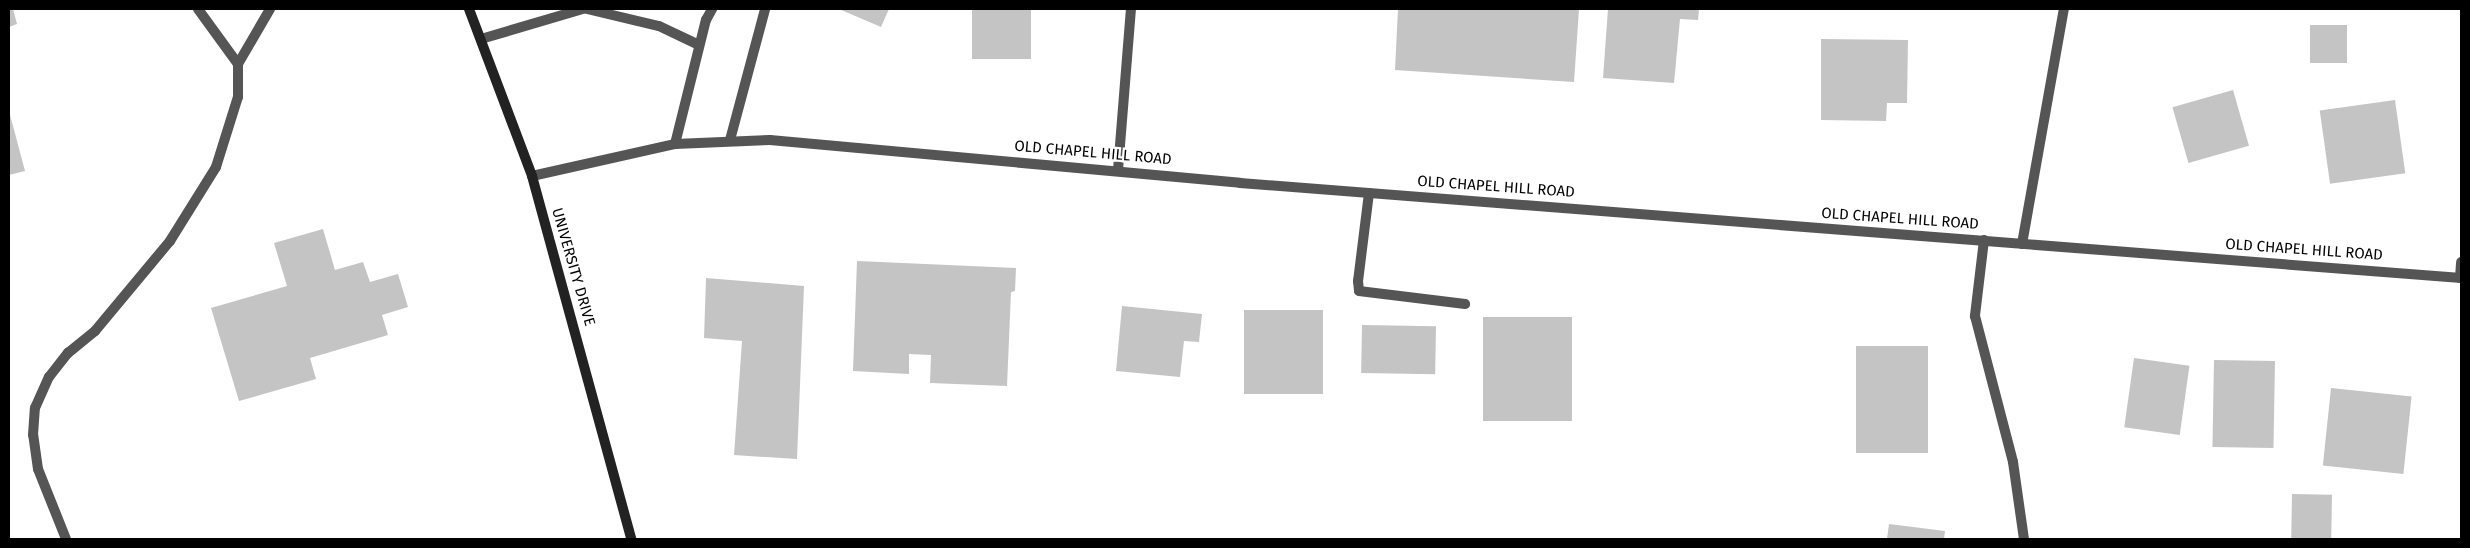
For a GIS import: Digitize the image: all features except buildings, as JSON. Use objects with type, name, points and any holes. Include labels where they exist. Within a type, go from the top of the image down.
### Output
[{"type":"main road","name":"UNIVERSITY DRIVE","points":[[469,9],[532,176],[631,539]]},
{"type":"street","points":[[198,9],[238,64]]},
{"type":"street","points":[[66,539],[38,469],[33,435],[35,408],[49,377],[68,353],[95,331],[170,240],[216,167],[238,97],[238,64],[270,9]]},
{"type":"street","points":[[481,39],[583,9]]},
{"type":"street","points":[[587,9],[659,26],[699,45]]},
{"type":"street","points":[[675,144],[699,45],[712,9]]},
{"type":"street","points":[[730,140],[765,9]]},
{"type":"street","points":[[1118,170],[1131,9]]},
{"type":"street","points":[[2022,244],[2064,9]]},
{"type":"street","name":"OLD CHAPEL HILL ROAD","points":[[532,176],[675,144],[730,140],[845,145],[1369,193],[2460,278]]},
{"type":"street","points":[[1369,193],[1358,281],[1359,291],[1465,304]]},
{"type":"street","points":[[1984,240],[1976,316],[2013,462],[2024,539]]},
{"type":"street","points":[[2460,278],[2461,262]]}]
